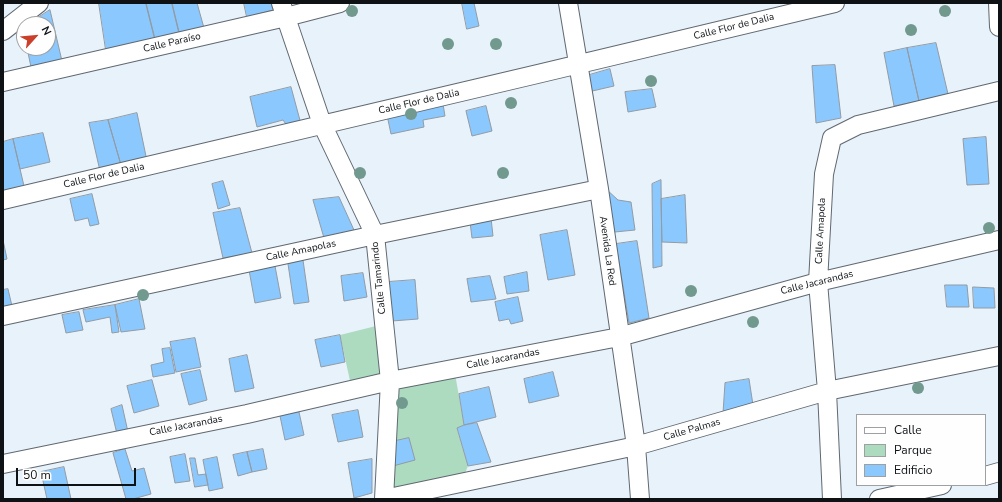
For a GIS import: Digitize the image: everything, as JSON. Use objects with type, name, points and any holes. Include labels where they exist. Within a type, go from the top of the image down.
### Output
[{"type":"street","points":[[3,31],[39,3]]},
{"type":"street","name":"Calle Paraíso","points":[[3,82],[284,10],[340,3]]},
{"type":"street","name":"Avenida La Red","points":[[568,3],[598,188],[636,446],[640,499]]},
{"type":"street","name":"Calle Flor de Dalia","points":[[3,200],[835,3]]},
{"type":"street","points":[[998,3],[999,27]]},
{"type":"street","name":"Calle Tamarindo","points":[[284,10],[322,124],[375,235],[390,381],[384,499]]},
{"type":"street","name":"Calle Amapola","points":[[832,499],[827,391],[818,282],[824,174],[832,138],[858,125],[999,90]]},
{"type":"street","name":"Calle Amapolas","points":[[3,316],[598,188]]},
{"type":"street","name":"Calle Jacarandas","points":[[3,464],[247,414],[390,381],[620,337],[818,282],[999,240]]},
{"type":"street","name":"Calle Palmas","points":[[384,499],[636,446],[827,391],[999,356]]},
{"type":"street","points":[[986,476],[999,472]]},
{"type":"street","points":[[879,499],[938,486]]},
{"type":"green space","points":[[384,324],[390,381],[352,390],[340,335]]},
{"type":"green space","points":[[454,368],[464,425],[457,429],[468,466],[461,483],[384,499],[390,381]]},
{"type":"building","points":[[99,3],[146,3],[155,39],[106,50]]},
{"type":"building","points":[[146,3],[172,3],[180,36],[155,39]]},
{"type":"building","points":[[172,3],[197,3],[204,28],[180,36]]},
{"type":"building","points":[[244,3],[271,3],[273,10],[247,17]]},
{"type":"building","points":[[462,3],[474,3],[479,26],[467,29]]},
{"type":"building","points":[[50,10],[51,16],[41,16]]},
{"type":"building","points":[[56,36],[62,61],[31,67],[29,56],[56,56]]},
{"type":"building","points":[[936,43],[948,94],[919,101],[907,48]]},
{"type":"building","points":[[907,48],[919,101],[894,106],[884,53]]},
{"type":"building","points":[[835,65],[841,118],[816,123],[812,66]]},
{"type":"building","points":[[610,69],[614,86],[588,92],[586,76]]},
{"type":"building","points":[[291,87],[301,124],[288,127],[283,120],[257,127],[250,97]]},
{"type":"building","points":[[652,89],[656,107],[628,112],[625,92]]},
{"type":"building","points":[[443,104],[445,116],[423,120],[424,127],[391,134],[387,115]]},
{"type":"building","points":[[486,106],[492,131],[472,136],[466,111]]},
{"type":"building","points":[[137,113],[147,161],[121,165],[108,120]]},
{"type":"building","points":[[108,120],[121,165],[100,171],[89,123]]},
{"type":"building","points":[[43,133],[50,162],[20,169],[13,139]]},
{"type":"building","points":[[986,137],[989,184],[967,185],[963,139]]},
{"type":"building","points":[[13,139],[24,186],[3,191],[3,142]]},
{"type":"building","points":[[661,180],[662,266],[653,268],[652,184]]},
{"type":"building","points":[[223,181],[230,205],[218,209],[212,184]]},
{"type":"building","points":[[605,188],[618,200],[631,202],[635,230],[615,232]]},
{"type":"building","points":[[92,194],[99,224],[90,226],[88,218],[75,221],[70,199]]},
{"type":"building","points":[[685,195],[687,243],[662,242],[661,199]]},
{"type":"building","points":[[339,197],[354,230],[324,238],[313,200]]},
{"type":"building","points":[[240,208],[252,253],[223,258],[213,213]]},
{"type":"building","points":[[491,218],[493,236],[472,238],[470,222]]},
{"type":"building","points":[[567,230],[575,275],[548,280],[540,235]]},
{"type":"building","points":[[3,240],[7,259],[3,260]]},
{"type":"building","points":[[637,241],[649,318],[629,323],[616,244]]},
{"type":"building","points":[[303,260],[309,302],[294,304],[288,264]]},
{"type":"building","points":[[275,266],[281,298],[255,303],[249,270]]},
{"type":"building","points":[[527,272],[529,291],[507,294],[504,277]]},
{"type":"building","points":[[363,273],[367,297],[344,301],[341,276]]},
{"type":"building","points":[[490,276],[496,299],[471,302],[467,279]]},
{"type":"building","points":[[415,280],[418,319],[392,321],[388,282]]},
{"type":"building","points":[[945,285],[967,285],[969,307],[947,307]]},
{"type":"building","points":[[973,287],[994,288],[995,308],[974,308]]},
{"type":"building","points":[[8,289],[12,306],[3,308],[3,290]]},
{"type":"building","points":[[518,297],[523,321],[511,324],[509,319],[499,321],[495,302]]},
{"type":"building","points":[[139,299],[145,329],[121,332],[115,305]]},
{"type":"building","points":[[115,305],[119,332],[112,333],[110,317],[86,322],[83,310]]},
{"type":"building","points":[[79,312],[83,330],[66,333],[62,315]]},
{"type":"building","points":[[340,335],[345,362],[321,367],[315,340]]},
{"type":"building","points":[[195,338],[201,367],[176,372],[170,342]]},
{"type":"building","points":[[170,348],[175,373],[153,377],[151,365],[164,362],[162,349]]},
{"type":"building","points":[[247,355],[254,388],[235,392],[229,359]]},
{"type":"building","points":[[200,370],[207,400],[189,405],[181,374]]},
{"type":"building","points":[[553,372],[559,396],[529,403],[524,379]]},
{"type":"building","points":[[749,379],[753,405],[723,413],[725,383]]},
{"type":"building","points":[[152,380],[159,406],[134,413],[127,386]]},
{"type":"building","points":[[489,387],[496,417],[464,425],[459,394]]},
{"type":"building","points":[[122,405],[128,432],[117,434],[111,409]]},
{"type":"building","points":[[358,410],[363,437],[338,442],[332,415]]},
{"type":"building","points":[[299,412],[304,435],[285,440],[280,416]]},
{"type":"building","points":[[477,423],[491,462],[468,466],[457,428],[464,425]]},
{"type":"building","points":[[409,438],[415,460],[393,466],[391,442]]},
{"type":"building","points":[[125,449],[132,471],[144,468],[151,494],[133,499],[126,499],[113,453]]},
{"type":"building","points":[[263,449],[267,469],[252,472],[247,452]]},
{"type":"building","points":[[247,452],[252,472],[238,476],[233,455]]},
{"type":"building","points":[[185,454],[190,481],[175,483],[170,457]]},
{"type":"building","points":[[217,457],[223,488],[209,491],[203,460]]},
{"type":"building","points":[[190,458],[195,458],[198,475],[206,474],[208,485],[195,487]]},
{"type":"building","points":[[372,459],[372,493],[354,498],[348,463]]},
{"type":"building","points":[[64,467],[71,499],[47,499],[41,472]]}]
